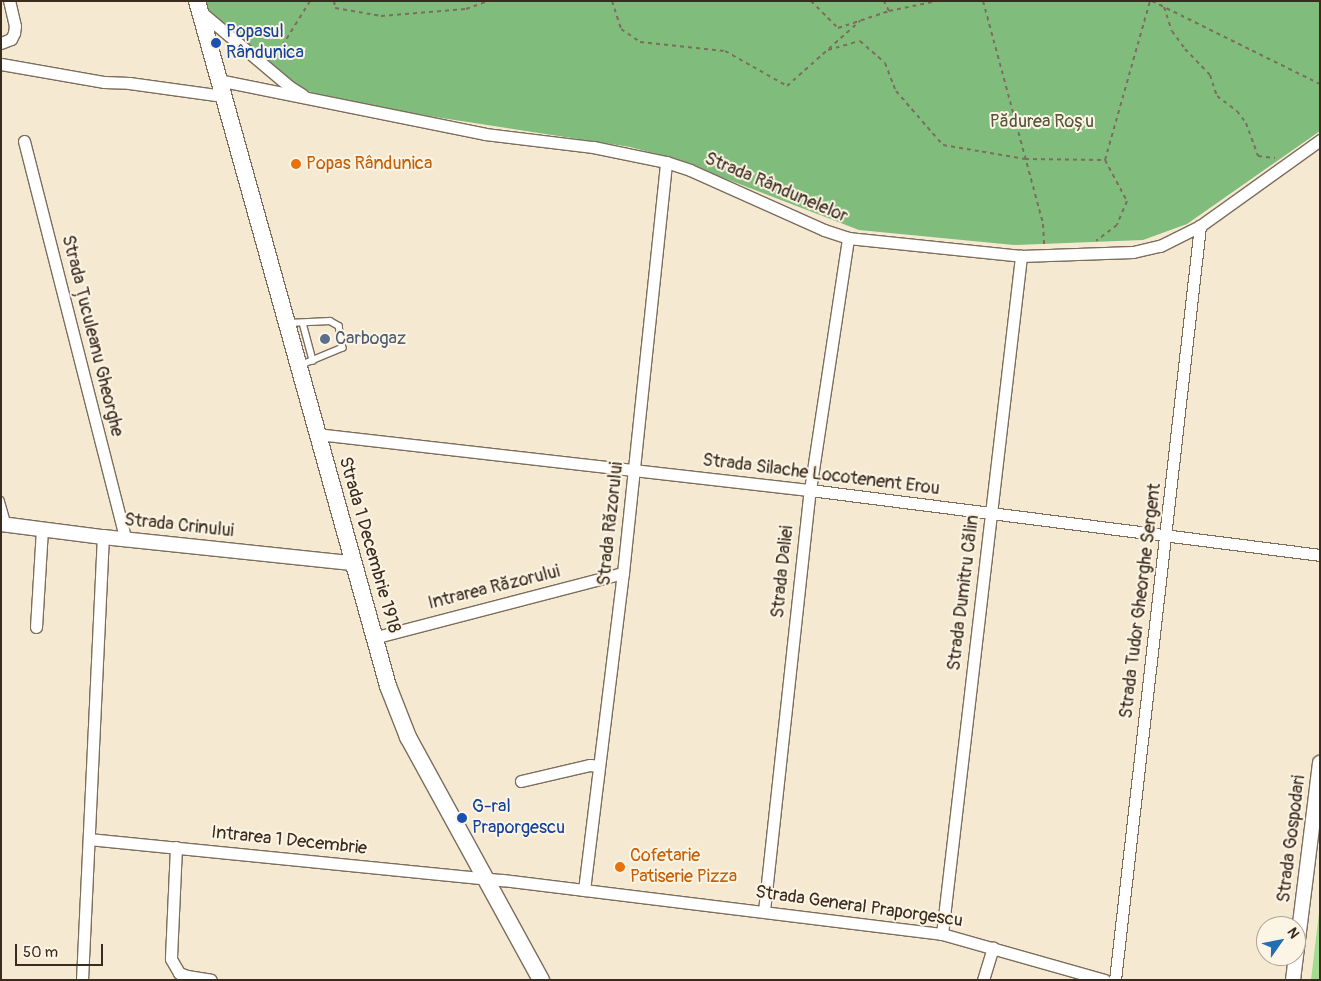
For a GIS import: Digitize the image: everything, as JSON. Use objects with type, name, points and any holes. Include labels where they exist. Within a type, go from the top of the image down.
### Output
[{"type":"main road","name":"Strada 1 Decembrie 1918","points":[[198,7],[286,324],[306,364],[317,434],[388,686],[408,737],[541,980]]},
{"type":"street","points":[[1,43],[11,39],[14,33],[15,26],[9,1]]},
{"type":"street","name":"Strada Rândunelelor","points":[[198,7],[268,69],[290,87],[311,100]]},
{"type":"street","points":[[1,64],[104,82],[129,83],[223,96]]},
{"type":"street","name":"Strada Rândunelelor","points":[[218,80],[485,134],[593,147],[666,162],[690,170],[824,230],[848,238],[1021,256],[1147,250],[1174,241],[1200,226],[1281,166],[1320,140]]},
{"type":"street","name":"Strada Țuculeanu Gheorghe","points":[[24,140],[126,540]]},
{"type":"street","name":"Strada Răzorului","points":[[584,890],[635,471],[666,162]]},
{"type":"street","name":"Strada Tudor Gheorghe Sergent","points":[[1115,980],[1200,226]]},
{"type":"street","name":"Strada Daliei","points":[[764,911],[810,490],[848,238]]},
{"type":"street","name":"Strada Dumitru Călin","points":[[942,934],[1021,256]]},
{"type":"street","name":"Strada Silache Locotenent Erou","points":[[317,434],[810,490],[1320,555]]},
{"type":"street","name":"Strada Crinului","points":[[5,525],[126,540],[352,563]]},
{"type":"street","points":[[36,627],[42,530]]},
{"type":"street","points":[[82,980],[103,537]]},
{"type":"street","name":"Intrarea Răzorului","points":[[374,638],[623,573]]},
{"type":"street","name":"Strada Gospodari","points":[[1293,980],[1320,763]]},
{"type":"street","points":[[521,781],[590,765],[599,766]]},
{"type":"street","name":"Intrarea 1 Decembrie","points":[[89,839],[485,879]]},
{"type":"street","points":[[176,847],[171,959],[179,973],[211,980]]},
{"type":"street","name":"Strada General Praporgescu","points":[[485,879],[764,911],[942,934],[993,947],[1091,978],[1105,980]]},
{"type":"street","points":[[983,980],[993,947]]},
{"type":"lane","points":[[286,324],[330,321],[339,326],[343,348],[306,364],[303,323]]},
{"type":"lane","points":[[1,500],[5,525]]},
{"type":"path","points":[[268,69],[310,1]]},
{"type":"path","points":[[334,1],[335,8],[381,16],[466,9],[488,1]]},
{"type":"path","points":[[612,1],[621,29],[640,42],[725,52],[787,86],[860,21]]},
{"type":"path","points":[[811,1],[838,28],[889,11],[936,1]]},
{"type":"path","points":[[884,1],[889,11]]},
{"type":"path","points":[[984,1],[1043,224],[1044,255]]},
{"type":"path","points":[[1096,242],[1117,225],[1127,201],[1105,160],[1151,1],[1320,84]]},
{"type":"path","points":[[1164,7],[1172,31],[1185,50],[1210,75],[1217,96],[1237,111],[1246,123],[1258,156],[1274,157],[1281,166]]},
{"type":"path","points":[[828,50],[860,41],[885,63],[896,90],[943,145],[1026,159],[1105,160]]},
{"type":"green space","name":"Pădurea Roșu","points":[[205,1],[1320,1],[1320,131],[1187,224],[1143,240],[1014,245],[859,230],[672,158],[630,147],[331,101],[297,86],[249,44],[213,18]]},
{"type":"green space","points":[[1320,904],[1320,980],[1311,980]]},
{"type":"place","name":"Popasul Rândunica","points":[[216,43]]},
{"type":"place","name":"Popas Rândunica","points":[[296,164]]},
{"type":"place","name":"Carbogaz","points":[[325,339]]},
{"type":"place","name":"G-ral Praporgescu","points":[[462,818]]},
{"type":"place","name":"Cofetarie Patiserie Pizza","points":[[620,867]]}]
